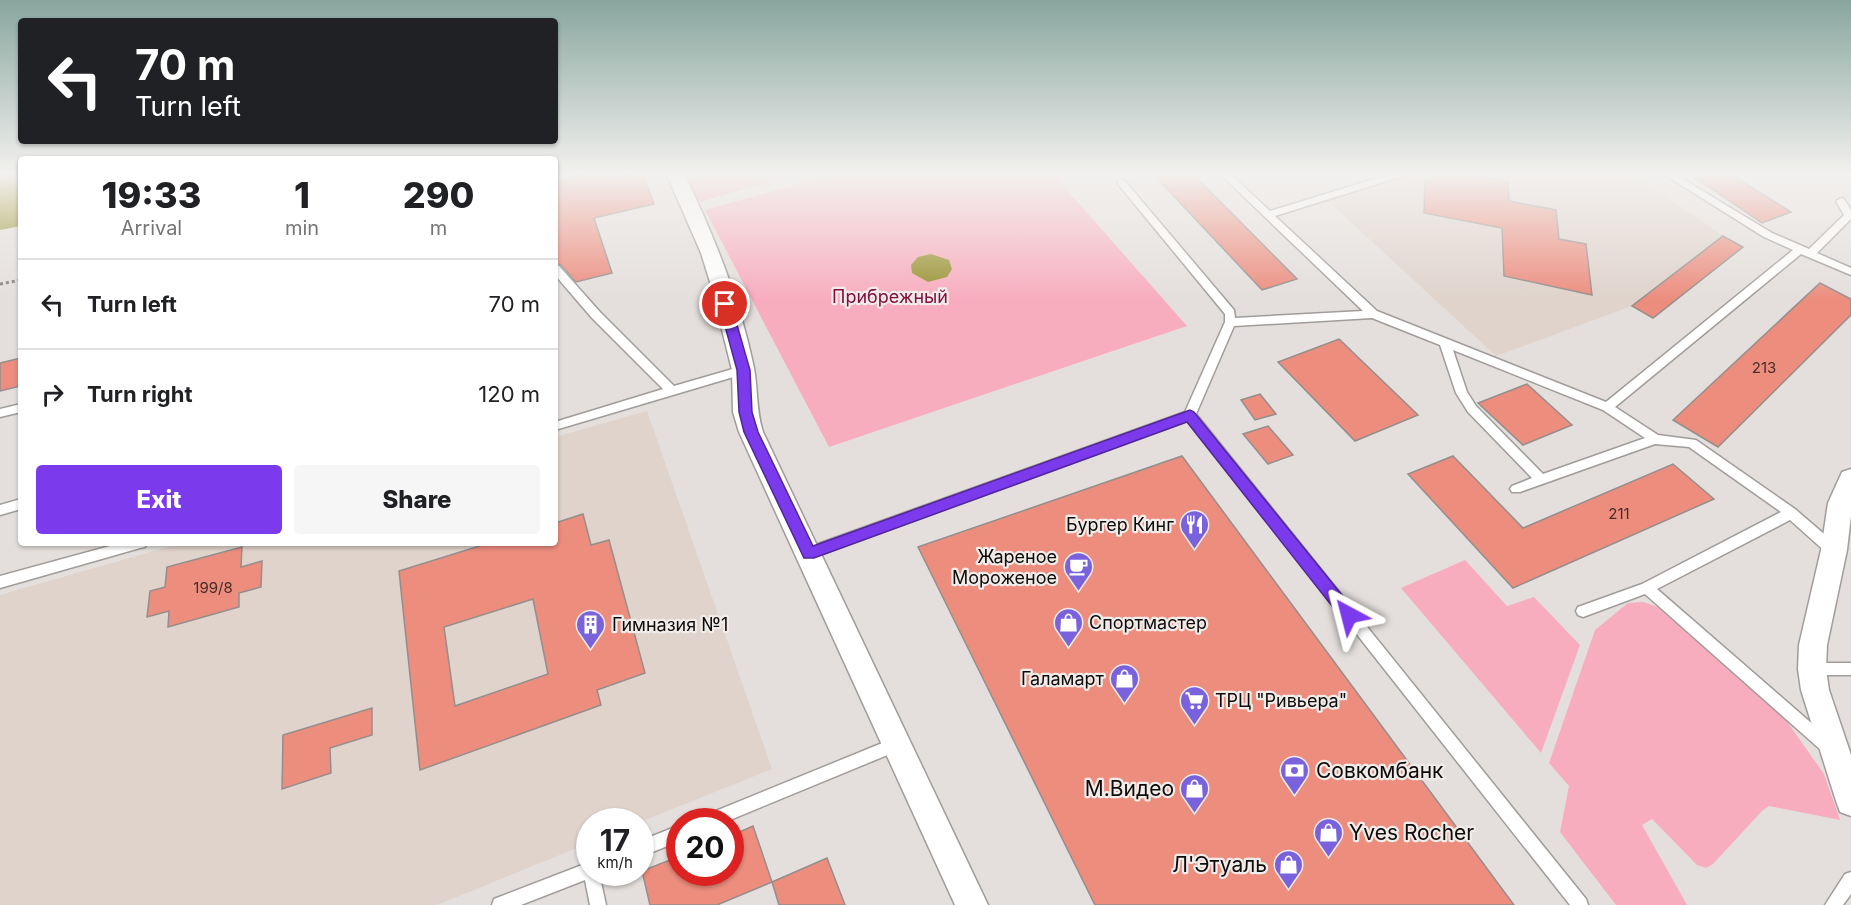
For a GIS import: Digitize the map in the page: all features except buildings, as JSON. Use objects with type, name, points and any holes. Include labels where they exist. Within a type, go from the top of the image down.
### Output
[{"type":"street","points":[[694,215],[711,253],[743,370],[746,412],[751,432],[972,905]]},
{"type":"street","points":[[1851,479],[1840,503],[1834,550],[1813,645],[1812,669],[1835,754],[1851,801]]},
{"type":"lane","points":[[809,553],[1190,415],[1230,322],[1230,312],[1148,215]]},
{"type":"lane","points":[[1269,215],[1373,314],[1607,407],[1655,439]]},
{"type":"lane","points":[[1736,215],[1753,226],[1851,272]]},
{"type":"lane","points":[[1607,407],[1849,215]]},
{"type":"lane","points":[[558,271],[596,315],[672,391]]},
{"type":"lane","points":[[1230,322],[1373,314]]},
{"type":"lane","points":[[1445,344],[1462,393],[1472,409],[1540,479]]},
{"type":"lane","points":[[558,425],[743,370]]},
{"type":"lane","points":[[0,412],[18,409]]},
{"type":"lane","points":[[1190,415],[1580,905]]},
{"type":"lane","points":[[1516,489],[1655,439],[1692,443],[1791,513],[1834,550]]},
{"type":"lane","points":[[0,510],[18,505]]},
{"type":"lane","points":[[1583,611],[1647,588],[1791,513]]},
{"type":"lane","points":[[0,582],[129,546]]},
{"type":"lane","points":[[1647,588],[1835,754]]},
{"type":"lane","points":[[1812,669],[1851,669]]},
{"type":"lane","points":[[740,808],[897,744]]},
{"type":"lane","points":[[500,905],[576,876]]},
{"type":"lane","points":[[1833,905],[1851,880]]},
{"type":"lane","points":[[593,886],[597,905]]},
{"type":"path","points":[[0,284],[18,281]]},
{"type":"shaded area","points":[[0,215],[18,215],[18,227],[0,230]]},
{"type":"shaded area","points":[[1344,215],[1693,215],[1723,236],[1632,306],[1496,356]]},
{"type":"shaded area","points":[[931,254],[949,260],[952,269],[947,277],[928,282],[912,273],[911,265],[918,257]]},
{"type":"shaded area","points":[[647,411],[772,769],[675,808],[666,808],[666,812],[654,816],[654,808],[576,808],[576,848],[437,905],[0,905],[0,595],[172,546],[558,546],[558,436]]},
{"type":"green space","name":"Прибрежный","points":[[708,215],[1089,215],[1187,326],[829,447]]},
{"type":"green space","points":[[1465,560],[1507,606],[1534,597],[1580,645],[1541,753],[1401,588]]},
{"type":"green space","points":[[1643,602],[1661,608],[1670,615],[1781,713],[1824,774],[1840,820],[1769,806],[1713,864],[1706,868],[1697,865],[1652,819],[1642,825],[1687,905],[1616,905],[1560,832],[1569,786],[1549,763],[1595,630],[1628,603]]},
{"type":"place","name":"Бургер Кинг","points":[[1195,550]]},
{"type":"place","name":"Жареное Мороженое","points":[[1078,592]]},
{"type":"place","name":"Спортмастер","points":[[1068,648]]},
{"type":"place","name":"Гимназия №1","points":[[591,650]]},
{"type":"place","name":"Галамарт","points":[[1125,704]]},
{"type":"place","name":"ТРЦ \"Ривьера\"","points":[[1194,726]]},
{"type":"place","name":"Совкомбанк","points":[[1295,796]]},
{"type":"place","name":"М.Видео","points":[[1195,814]]},
{"type":"place","name":"Yves Rocher","points":[[1328,858]]},
{"type":"place","name":"Л'Этуаль","points":[[1288,890]]},
{"type":"route","points":[[725,304],[743,370],[743,390],[751,432],[809,553],[1190,415],[1349,615]]}]
